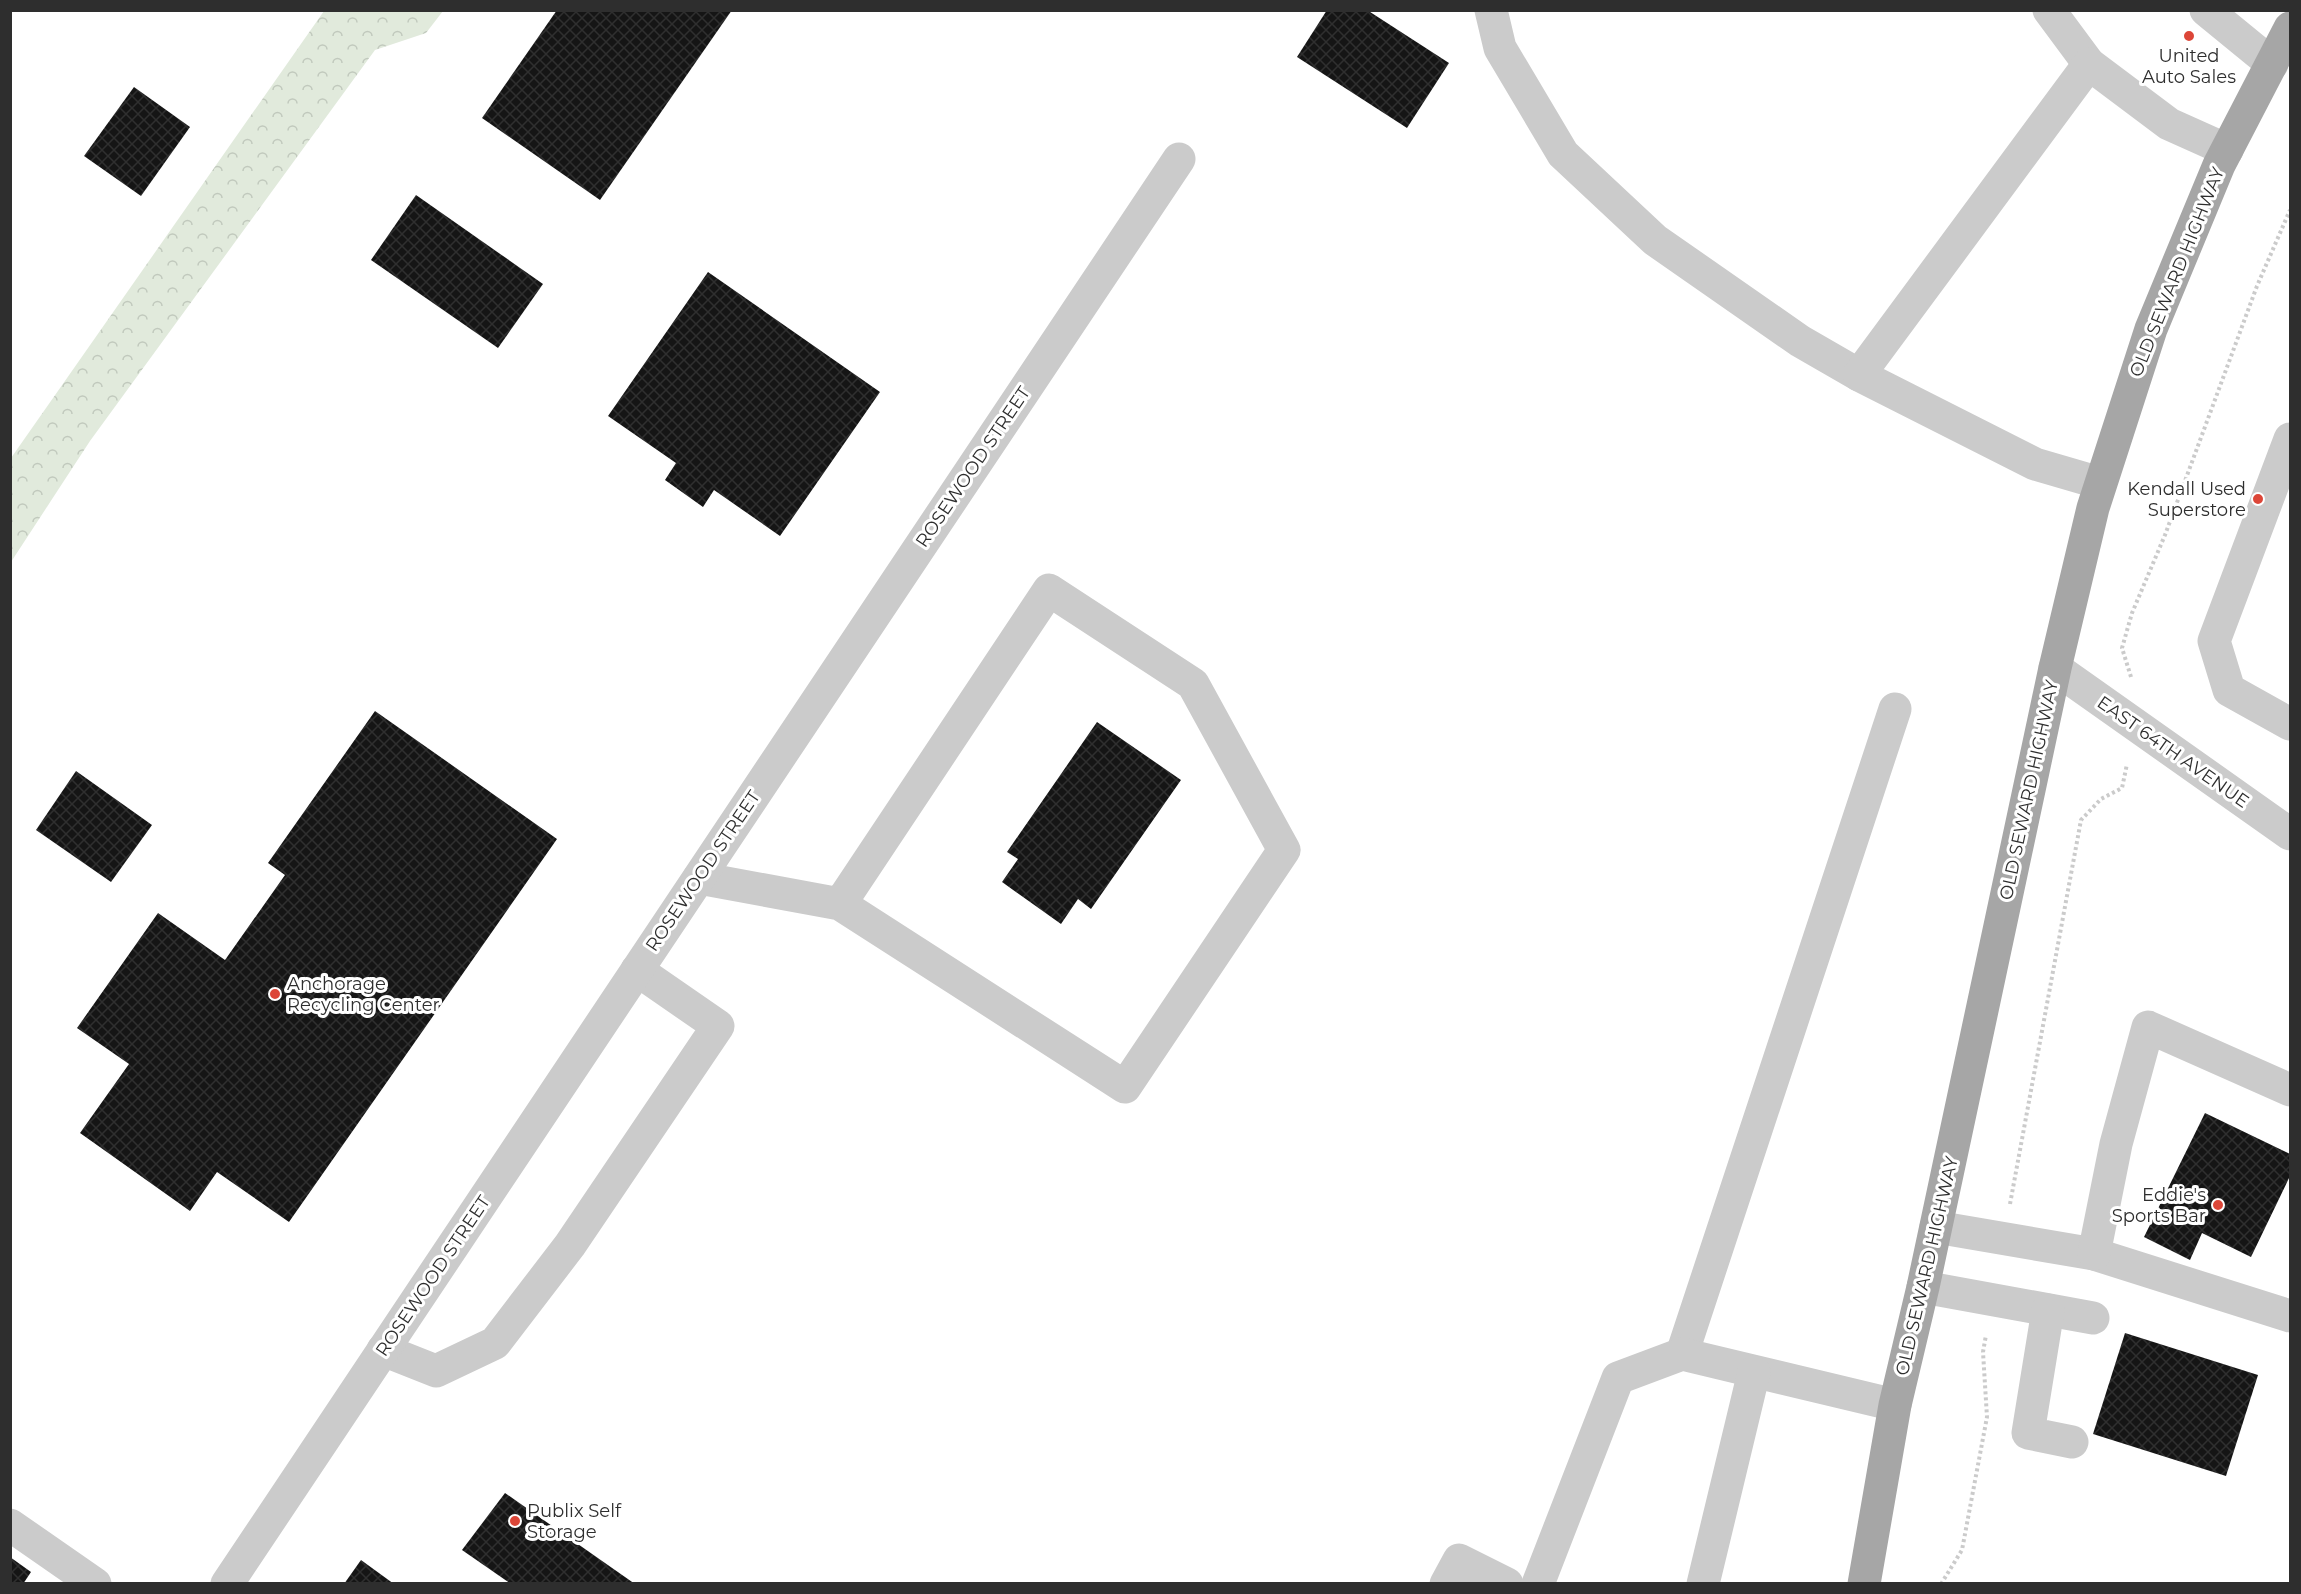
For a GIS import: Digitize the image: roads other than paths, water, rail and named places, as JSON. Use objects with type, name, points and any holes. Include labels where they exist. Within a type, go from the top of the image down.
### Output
[{"type":"main road","name":"OLD SEWARD HIGHWAY","points":[[1864,1584],[1895,1405],[1923,1287],[2055,668],[2100,483],[2151,328],[2227,150],[2290,28]]},
{"type":"street","points":[[1491,10],[1500,48],[1563,154],[1656,240],[1800,341],[1859,375],[2035,464],[2100,483]]},
{"type":"street","points":[[2049,10],[2089,64],[2169,124],[2227,150]]},
{"type":"street","points":[[2206,10],[2272,64]]},
{"type":"street","points":[[1859,375],[2089,64]]},
{"type":"street","name":"ROSEWOOD STREET","points":[[227,1584],[1179,159]]},
{"type":"street","points":[[2290,439],[2214,641],[2229,690],[2290,724]]},
{"type":"street","points":[[699,878],[840,904],[1125,1087],[1284,850],[1193,684],[1048,590],[840,904]]},
{"type":"street","name":"EAST 64TH AVENUE","points":[[2055,668],[2136,726],[2288,821]]},
{"type":"street","points":[[1682,1354],[1895,709]]},
{"type":"street","points":[[383,1350],[436,1371],[495,1343],[570,1245],[718,1026],[637,970]]},
{"type":"street","points":[[2094,1254],[2116,1144],[2148,1027],[2290,1090]]},
{"type":"street","points":[[1936,1227],[2094,1254],[2290,1316]]},
{"type":"street","points":[[1923,1287],[2093,1318]]},
{"type":"street","points":[[2049,1310],[2028,1433],[2072,1442]]},
{"type":"street","points":[[1538,1584],[1618,1378],[1682,1354],[1895,1405]]},
{"type":"street","points":[[1702,1584],[1755,1372]]},
{"type":"street","points":[[10,1525],[95,1584]]},
{"type":"street","points":[[1446,1584],[1459,1560],[1507,1584]]},
{"type":"place","name":"United Auto Sales","points":[[2189,36]]},
{"type":"place","name":"Kendall Used Superstore","points":[[2258,499]]},
{"type":"place","name":"Anchorage Recycling Center","points":[[275,994]]},
{"type":"place","name":"Eddie's Sports Bar","points":[[2218,1205]]},
{"type":"place","name":"Publix Self Storage","points":[[515,1521]]}]
